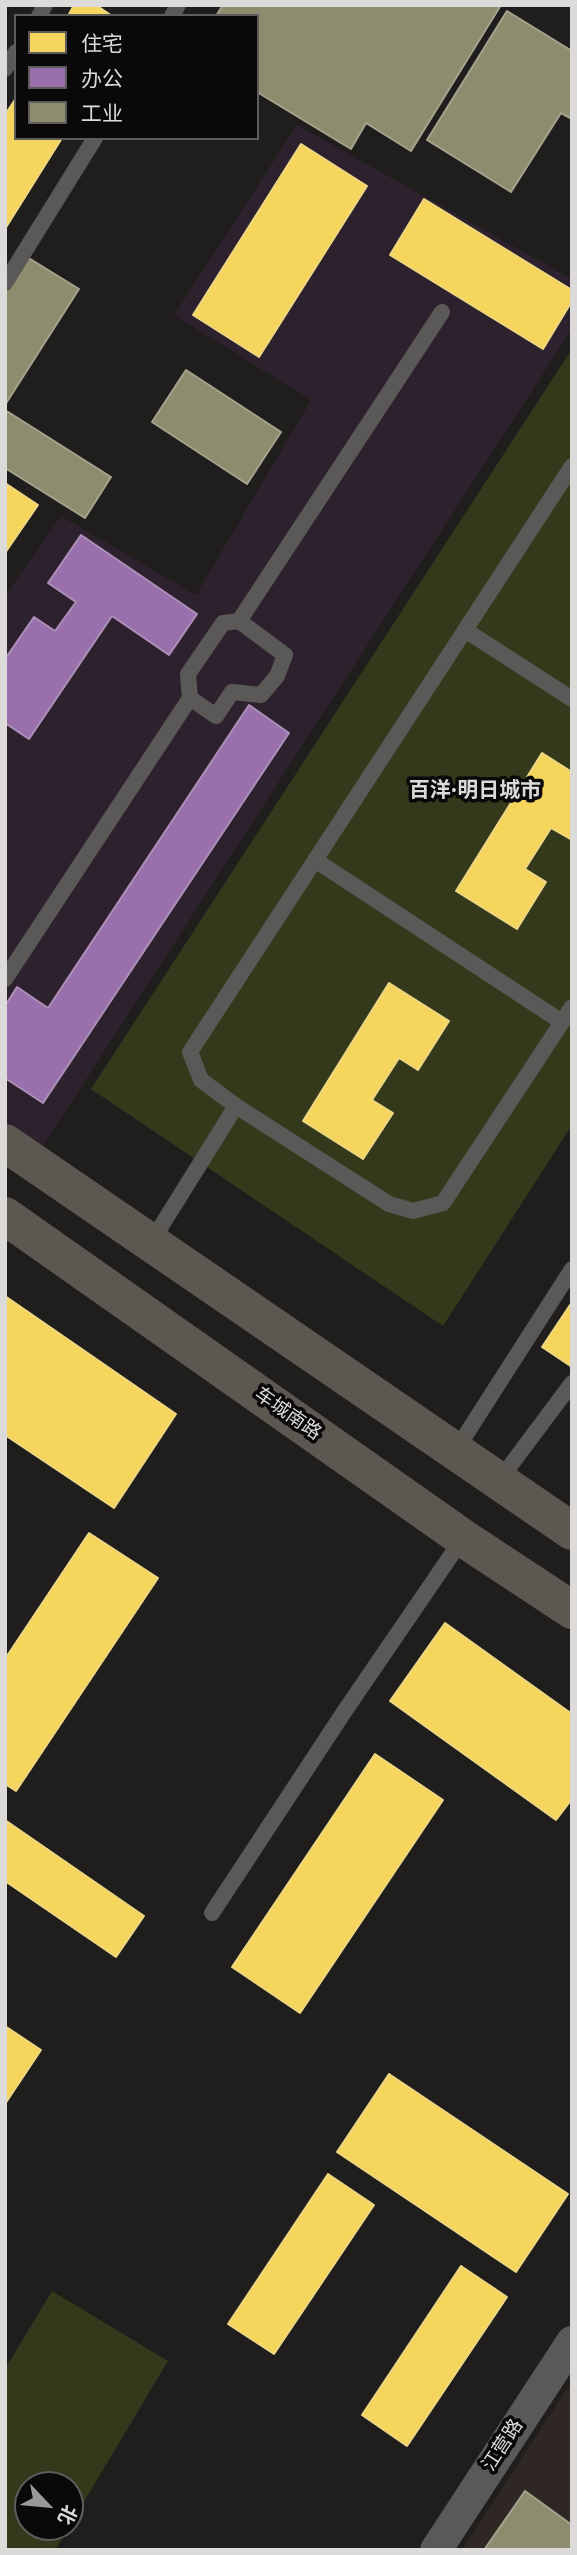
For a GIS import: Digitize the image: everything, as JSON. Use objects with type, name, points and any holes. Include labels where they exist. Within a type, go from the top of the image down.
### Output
[{"type":"main road","points":[[5,1143],[572,1531]]},
{"type":"main road","name":"车城南路","points":[[5,1216],[463,1538],[572,1610]]},
{"type":"street","name":"江营路","points":[[436,2550],[572,2342]]},
{"type":"lane","points":[[5,283],[95,140]]},
{"type":"lane","points":[[239,621],[442,312]]},
{"type":"lane","points":[[572,466],[190,1052],[201,1080],[236,1106],[389,1203],[412,1211],[443,1203],[572,1007]]},
{"type":"lane","points":[[5,979],[190,698],[188,674],[223,623],[239,621],[285,656],[277,676],[261,695],[232,692],[216,716],[190,698]]},
{"type":"lane","points":[[465,630],[572,699]]},
{"type":"lane","points":[[315,860],[562,1022]]},
{"type":"lane","points":[[150,1244],[236,1106]]},
{"type":"lane","points":[[456,1450],[572,1269]]},
{"type":"lane","points":[[498,1482],[572,1383]]},
{"type":"lane","points":[[212,1913],[344,1712],[463,1538]]},
{"type":"shaded area","points":[[297,125],[572,279],[572,329],[41,1149],[5,1125],[5,596],[61,516],[196,595],[311,400],[174,315]]},
{"type":"shaded area","points":[[572,2381],[572,2550],[462,2550]]},
{"type":"green space","points":[[572,349],[572,1125],[443,1326],[91,1089]]},
{"type":"green space","points":[[52,2291],[168,2361],[84,2502],[84,2471],[14,2471],[14,2541],[60,2541],[55,2550],[5,2550],[5,2369]]},
{"type":"building: 住宅","points":[[74,5],[96,5],[109,14],[69,14]]},
{"type":"building: 住宅","points":[[14,101],[14,140],[61,140],[5,229],[5,115]]},
{"type":"building: 住宅","points":[[301,144],[367,186],[259,357],[193,315]]},
{"type":"building: 住宅","points":[[424,199],[572,290],[572,301],[543,349],[390,255]]},
{"type":"building: 住宅","points":[[5,483],[38,505],[5,553]]},
{"type":"building: 住宅","points":[[542,753],[572,772],[572,840],[551,828],[525,869],[546,882],[517,929],[456,891]]},
{"type":"building: 住宅","points":[[389,983],[449,1021],[418,1070],[399,1058],[372,1100],[393,1113],[363,1159],[303,1121]]},
{"type":"building: 住宅","points":[[5,1296],[176,1414],[114,1508],[5,1435]]},
{"type":"building: 住宅","points":[[572,1302],[572,1367],[542,1347]]},
{"type":"building: 住宅","points":[[89,1533],[158,1578],[16,1791],[5,1784],[5,1659]]},
{"type":"building: 住宅","points":[[445,1623],[572,1714],[572,1799],[556,1820],[390,1701]]},
{"type":"building: 住宅","points":[[375,1754],[443,1800],[300,2013],[232,1967]]},
{"type":"building: 住宅","points":[[5,1820],[144,1916],[116,1957],[5,1881]]},
{"type":"building: 住宅","points":[[5,2026],[41,2050],[5,2104]]},
{"type":"building: 住宅","points":[[389,2074],[568,2194],[516,2272],[337,2152]]},
{"type":"building: 住宅","points":[[328,2174],[374,2205],[274,2354],[228,2324]]},
{"type":"building: 住宅","points":[[461,2266],[507,2297],[407,2446],[362,2415]]},
{"type":"building: 办公","points":[[81,535],[197,614],[169,655],[112,616],[29,739],[5,723],[5,659],[34,617],[55,631],[76,602],[48,583]]},
{"type":"building: 办公","points":[[249,705],[289,733],[43,1103],[5,1078],[5,1006],[17,987],[48,1008]]},
{"type":"building: 工业","points":[[223,5],[501,5],[411,151],[366,123],[351,149],[259,93],[259,14],[217,14]]},
{"type":"building: 工业","points":[[507,11],[572,51],[572,119],[561,113],[511,192],[427,140]]},
{"type":"building: 工业","points":[[27,257],[79,289],[5,405],[5,292]]},
{"type":"building: 工业","points":[[186,370],[281,432],[247,484],[152,422]]},
{"type":"building: 工业","points":[[5,410],[111,477],[85,518],[5,468]]},
{"type":"building: 工业","points":[[525,2491],[572,2525],[572,2550],[484,2550]]},
{"type":"district","name":"百洋·明日城市","points":[[475,792]]}]
